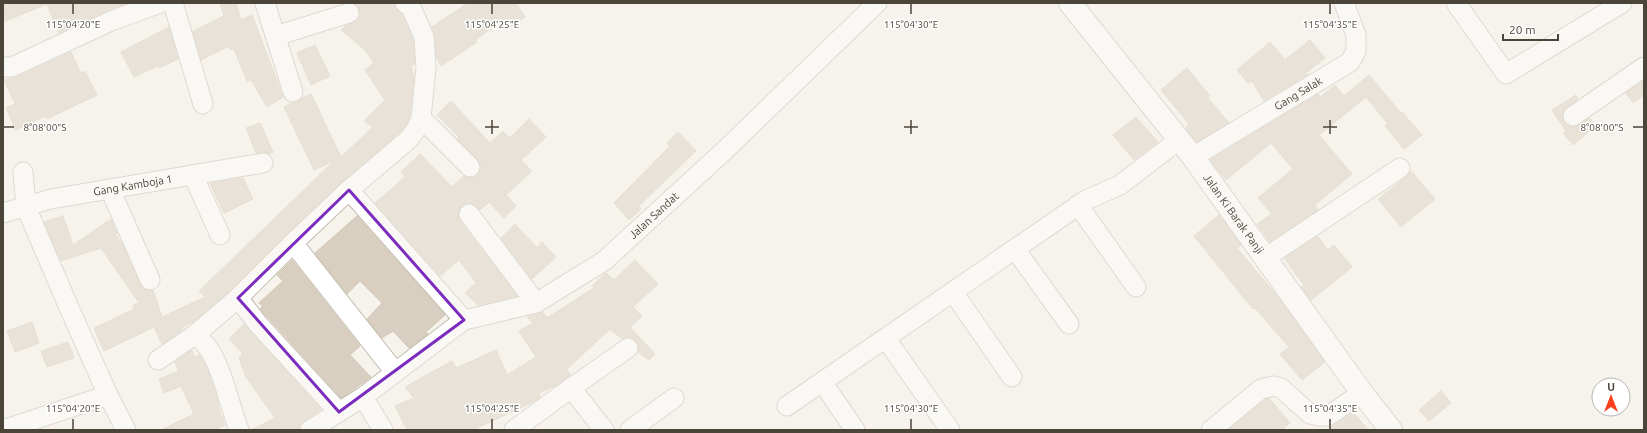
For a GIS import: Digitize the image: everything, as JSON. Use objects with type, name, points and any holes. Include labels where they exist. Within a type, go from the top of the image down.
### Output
[{"type":"street","points":[[3,67],[12,67],[111,21],[160,3]]},
{"type":"street","points":[[173,3],[202,104]]},
{"type":"street","points":[[264,3],[293,92]]},
{"type":"street","name":"Jalan Sandat","points":[[310,430],[363,397],[464,320],[536,303],[604,261],[723,152],[877,3]]},
{"type":"street","name":"Jalan Ki Barak Panji","points":[[1070,3],[1193,157],[1362,393],[1391,430]]},
{"type":"street","name":"Gang Salak","points":[[1193,157],[1350,62],[1356,51],[1356,35],[1344,3]]},
{"type":"street","points":[[1457,3],[1506,74],[1622,3]]},
{"type":"street","points":[[158,360],[196,334],[238,298],[349,190],[409,139],[417,128],[421,118],[426,67],[424,37],[412,4]]},
{"type":"street","points":[[276,36],[349,13]]},
{"type":"street","points":[[1573,116],[1644,67]]},
{"type":"street","points":[[421,118],[470,167]]},
{"type":"street","points":[[787,406],[823,383],[1078,205],[1120,185],[1179,140]]},
{"type":"street","name":"Gang Kamboja 1","points":[[3,214],[51,199],[263,163]]},
{"type":"street","points":[[1265,258],[1400,168]]},
{"type":"street","points":[[23,172],[26,207],[108,395],[126,430]]},
{"type":"street","points":[[193,175],[220,235]]},
{"type":"street","points":[[110,189],[150,280]]},
{"type":"street","points":[[349,190],[464,320]]},
{"type":"street","points":[[1078,205],[1136,287]]},
{"type":"street","points":[[469,214],[536,303]]},
{"type":"street","points":[[293,243],[395,372]]},
{"type":"street","points":[[1015,249],[1069,324]]},
{"type":"street","points":[[953,292],[1012,377]]},
{"type":"street","points":[[238,298],[259,325],[339,412]]},
{"type":"street","points":[[196,334],[211,352],[225,381],[233,415],[239,430]]},
{"type":"street","points":[[886,339],[950,430]]},
{"type":"street","points":[[514,430],[628,348]]},
{"type":"street","points":[[823,383],[855,430]]},
{"type":"street","points":[[1211,430],[1261,389],[1273,386],[1281,388],[1310,414],[1319,416],[1328,416],[1362,393]]},
{"type":"street","points":[[571,388],[604,430]]},
{"type":"street","points":[[3,430],[108,395]]},
{"type":"street","points":[[363,397],[383,430]]},
{"type":"street","points":[[630,430],[674,398]]},
{"type":"highlighted area","points":[[349,190],[464,320],[339,412],[238,298]]},
{"type":"building","points":[[3,3],[128,3],[106,11],[59,33],[47,4],[3,22]]},
{"type":"building","points":[[220,3],[236,3],[241,20],[252,15],[283,97],[267,107],[251,80],[247,81],[234,49],[230,50],[229,46],[201,60],[193,31],[224,16]]},
{"type":"building","points":[[353,3],[394,3],[395,8],[402,14],[413,40],[415,64],[411,66],[414,78],[410,115],[407,123],[401,131],[342,182],[231,290],[193,322],[181,328],[182,330],[162,344],[154,327],[104,351],[94,328],[134,309],[133,305],[139,303],[101,248],[61,261],[44,222],[63,216],[73,245],[111,219],[117,233],[115,234],[123,245],[140,284],[144,289],[153,290],[162,317],[205,297],[199,291],[334,161],[314,170],[284,107],[311,94],[341,157],[373,127],[364,121],[385,100],[365,70],[374,63],[364,49],[341,30],[345,26],[357,21],[360,16],[359,9]]},
{"type":"building","points":[[468,3],[516,3],[525,17],[509,28],[503,20],[475,40],[477,42],[441,66],[436,56],[435,36],[432,27]]},
{"type":"building","points":[[169,27],[178,59],[134,77],[121,52]]},
{"type":"building","points":[[1310,40],[1325,58],[1306,73],[1307,75],[1264,101],[1252,81],[1248,83],[1237,70],[1270,42],[1285,60]]},
{"type":"building","points":[[315,45],[330,76],[311,85],[297,53]]},
{"type":"building","points":[[71,52],[81,73],[85,71],[97,95],[47,119],[45,116],[16,130],[6,108],[15,104],[4,80],[17,77]]},
{"type":"building","points":[[1187,68],[1210,96],[1208,98],[1229,123],[1197,142],[1186,128],[1189,124],[1161,90]]},
{"type":"building","points":[[1369,75],[1422,135],[1404,149],[1385,126],[1388,124],[1366,97],[1319,135],[1352,174],[1315,205],[1318,210],[1270,242],[1257,224],[1272,214],[1258,198],[1293,169],[1271,143],[1226,180],[1210,160],[1318,94],[1320,97],[1335,85],[1344,96]]},
{"type":"building","points":[[1644,80],[1644,95],[1633,103],[1626,93]]},
{"type":"building","points":[[1576,95],[1578,99],[1563,112],[1562,117],[1564,122],[1569,126],[1574,127],[1590,118],[1595,126],[1573,145],[1563,133],[1566,131],[1552,110]]},
{"type":"building","points":[[451,101],[490,143],[503,131],[510,138],[529,119],[546,137],[521,160],[532,171],[506,195],[516,206],[504,218],[489,202],[480,210],[474,204],[468,203],[462,205],[459,210],[458,216],[460,221],[517,296],[478,305],[465,293],[476,283],[459,260],[440,276],[375,203],[405,177],[401,172],[420,154],[452,187],[464,176],[472,178],[478,174],[481,169],[478,160],[457,139],[459,137],[437,115]]},
{"type":"building","points":[[1136,117],[1158,142],[1134,160],[1113,135]]},
{"type":"building","points":[[260,123],[273,152],[269,154],[262,152],[256,153],[246,128]]},
{"type":"building","points":[[678,132],[696,151],[639,206],[641,209],[629,220],[614,203],[670,146],[667,143]]},
{"type":"building","points":[[1411,171],[1435,199],[1401,227],[1378,199],[1406,177]]},
{"type":"building","points":[[243,178],[253,199],[224,213],[210,183]]},
{"type":"building","points":[[1219,215],[1241,245],[1237,248],[1277,296],[1325,362],[1302,380],[1280,354],[1289,347],[1255,308],[1253,309],[1194,236]]},
{"type":"building","points":[[357,216],[445,315],[426,332],[428,334],[409,348],[393,331],[382,338],[367,319],[382,303],[360,281],[347,294],[315,253]]},
{"type":"building","points":[[515,224],[537,248],[542,242],[556,257],[532,279],[501,238]]},
{"type":"building","points":[[1318,236],[1327,250],[1334,245],[1352,267],[1311,300],[1301,287],[1304,285],[1284,258]]},
{"type":"building","points":[[292,260],[360,346],[350,355],[371,377],[341,398],[260,309],[263,306],[259,303],[283,281],[277,275]]},
{"type":"building","points":[[635,260],[658,284],[633,307],[642,316],[630,327],[655,354],[649,360],[638,352],[639,347],[633,338],[627,337],[622,339],[610,329],[567,369],[570,375],[557,385],[539,393],[540,397],[535,401],[473,430],[407,430],[395,406],[414,398],[405,387],[452,361],[456,368],[496,350],[507,375],[536,357],[519,331],[533,323],[527,317],[543,312],[547,318],[594,288],[592,286],[606,273],[614,280]]},
{"type":"building","points":[[32,322],[39,343],[15,352],[7,331]]},
{"type":"building","points":[[244,324],[321,409],[304,421],[299,430],[251,430],[275,418],[246,377],[239,358],[243,354],[229,339]]},
{"type":"building","points":[[68,342],[74,358],[47,367],[41,351]]},
{"type":"building","points":[[192,350],[195,357],[199,355],[207,368],[225,425],[214,430],[161,430],[194,414],[181,386],[164,393],[159,379],[179,371],[175,362]]},
{"type":"building","points":[[1441,391],[1451,403],[1429,421],[1419,410]]},
{"type":"building","points":[[1269,398],[1290,423],[1282,430],[1228,430],[1266,399]]},
{"type":"building","points":[[1353,412],[1368,430],[1328,430],[1334,425]]}]
